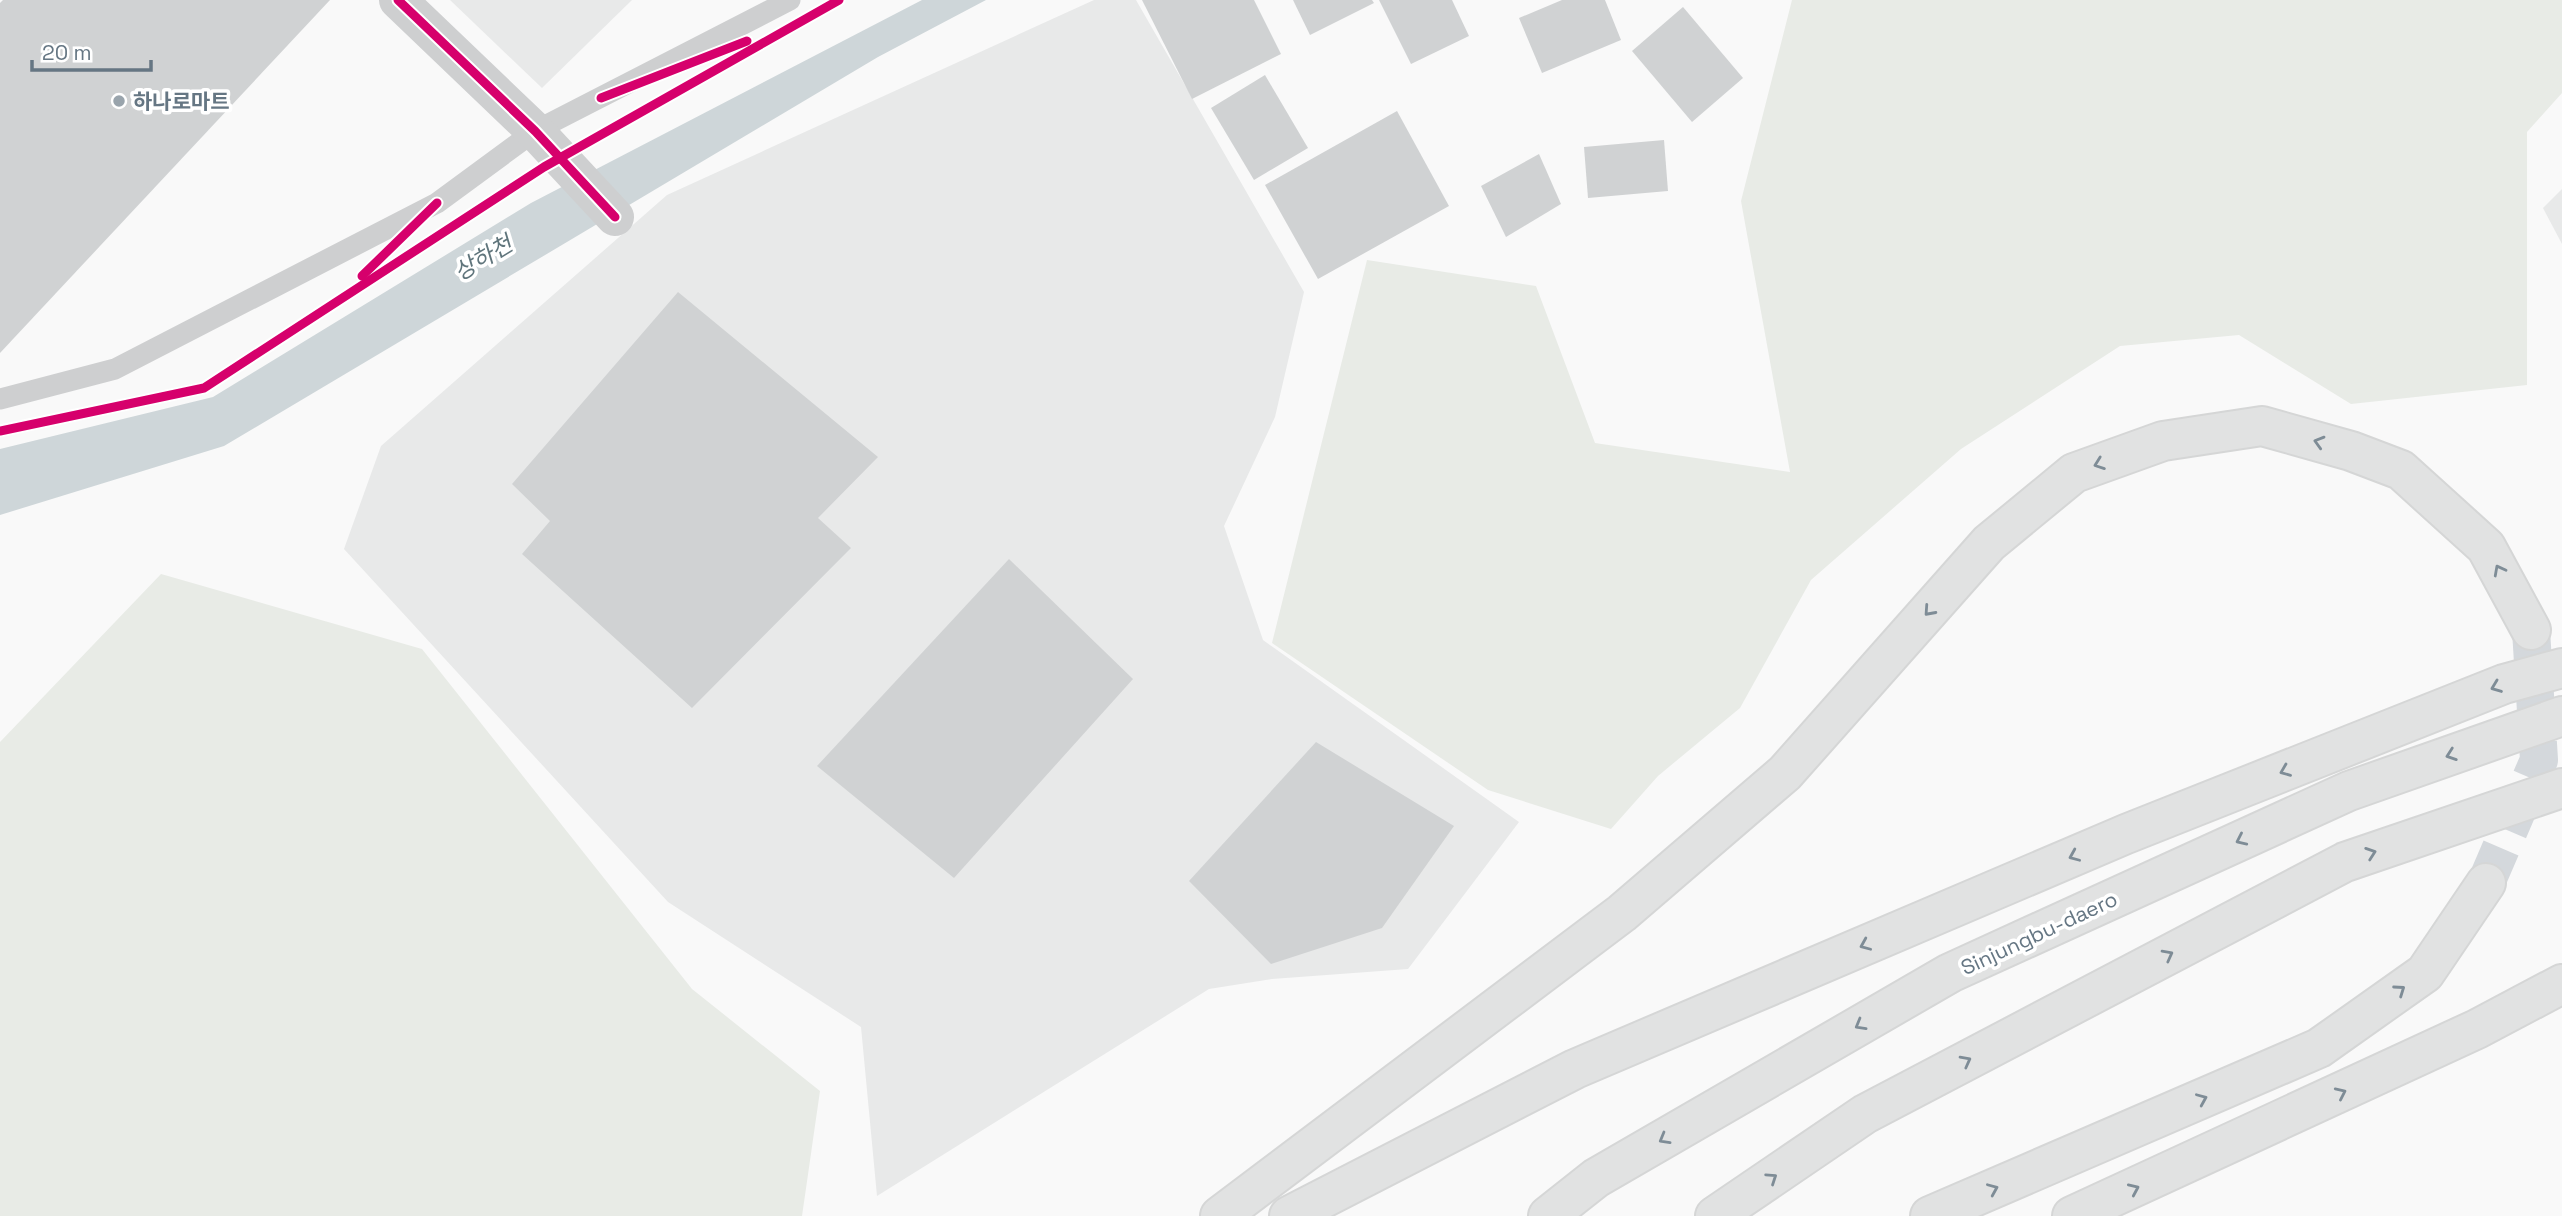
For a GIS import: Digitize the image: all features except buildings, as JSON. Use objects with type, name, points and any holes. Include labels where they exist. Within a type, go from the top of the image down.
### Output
[{"type":"highway","points":[[1220,1216],[1622,913],[1785,773],[1989,543],[2074,473],[2163,441],[2262,426],[2351,451],[2401,470],[2486,547],[2531,630]]},
{"type":"highway","points":[[1289,1216],[1601,1058],[2126,834],[2504,684],[2562,668]]},
{"type":"highway","name":"Sinjungbu-daero","points":[[1548,1216],[1596,1178],[1950,974],[2349,791],[2562,716]]},
{"type":"highway","points":[[1715,1216],[1865,1114],[2345,862],[2562,788]]},
{"type":"highway","points":[[1930,1216],[2319,1048],[2425,973],[2486,883]]},
{"type":"highway","points":[[2071,1216],[2465,1035],[2562,984]]},
{"type":"street","points":[[398,0],[536,131],[614,217]]},
{"type":"lane","points":[[0,399],[116,369],[437,203],[536,131],[790,0]]},
{"type":"shaded area","points":[[450,0],[632,0],[542,88]]},
{"type":"shaded area","points":[[1094,0],[1136,0],[1304,292],[1275,417],[1224,526],[1263,640],[1519,822],[1408,969],[1272,979],[1209,989],[877,1196],[861,1027],[668,902],[344,549],[381,446],[667,195]]},
{"type":"shaded area","points":[[1792,0],[2562,0],[2562,93],[2527,132],[2527,385],[2351,404],[2239,335],[2120,346],[1961,449],[1811,580],[1740,708],[1658,776],[1611,829],[1488,790],[1272,643],[1367,260],[1536,286],[1595,443],[1790,472],[1741,201]]},
{"type":"shaded area","points":[[2562,189],[2562,244],[2543,208]]},
{"type":"shaded area","points":[[161,574],[422,649],[692,989],[820,1091],[802,1216],[0,1216],[0,742]]},
{"type":"water","name":"상하천","points":[[922,0],[986,0],[878,57],[224,446],[0,515],[0,449],[213,397],[531,203]]},
{"type":"tunnel","points":[[2486,883],[2539,760],[2531,630]]},
{"type":"cycle path","points":[[398,0],[535,131],[615,217]]},
{"type":"cycle path","points":[[0,431],[204,388],[544,167],[839,0]]},
{"type":"cycle path","points":[[601,98],[747,41]]},
{"type":"cycle path","points":[[362,276],[437,203]]},
{"type":"place","name":"하나로마트","points":[[119,101]]}]
